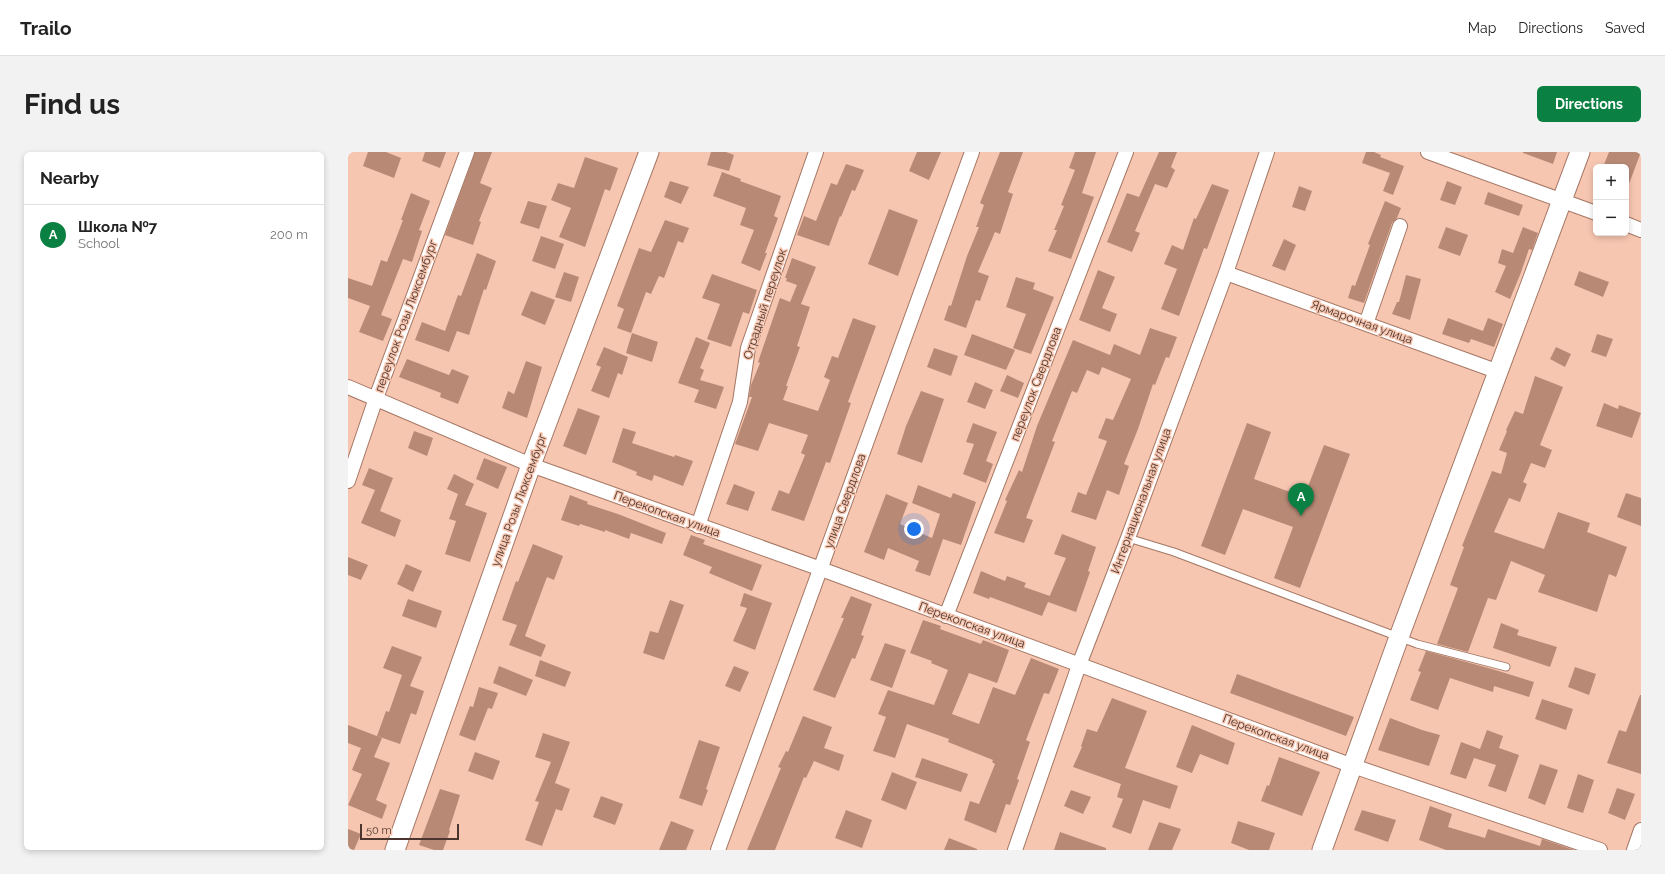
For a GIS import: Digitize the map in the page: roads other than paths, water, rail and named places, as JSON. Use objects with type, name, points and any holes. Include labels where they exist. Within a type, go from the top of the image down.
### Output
[{"type":"main road","name":"улица Розы Люксембург","points":[[395,850],[531,465],[649,152]]},
{"type":"main road","points":[[1322,850],[1580,152]]},
{"type":"street","name":"переулок Розы Люксембург","points":[[348,481],[376,398],[467,152]]},
{"type":"street","name":"Отрадный переулок","points":[[698,526],[740,402],[748,348],[816,152]]},
{"type":"street","name":"улица Свердлова","points":[[718,850],[972,152]]},
{"type":"street","name":"переулок Свердлова","points":[[946,616],[1126,152]]},
{"type":"street","name":"Интернациональная улица","points":[[1015,850],[1079,665],[1128,538],[1226,273],[1267,152]]},
{"type":"street","points":[[1430,152],[1593,212]]},
{"type":"street","points":[[1629,225],[1641,230]]},
{"type":"street","points":[[1366,324],[1400,226]]},
{"type":"street","name":"Ярмарочная улица","points":[[1226,273],[1499,372]]},
{"type":"street","name":"Перекопская улица","points":[[348,387],[531,465],[821,569],[1353,766],[1600,850]]},
{"type":"street","points":[[1634,850],[1641,830]]},
{"type":"lane","points":[[1128,538],[1174,552],[1417,644],[1506,667]]},
{"type":"place","name":"Школа №7","points":[[1301,516]]}]
